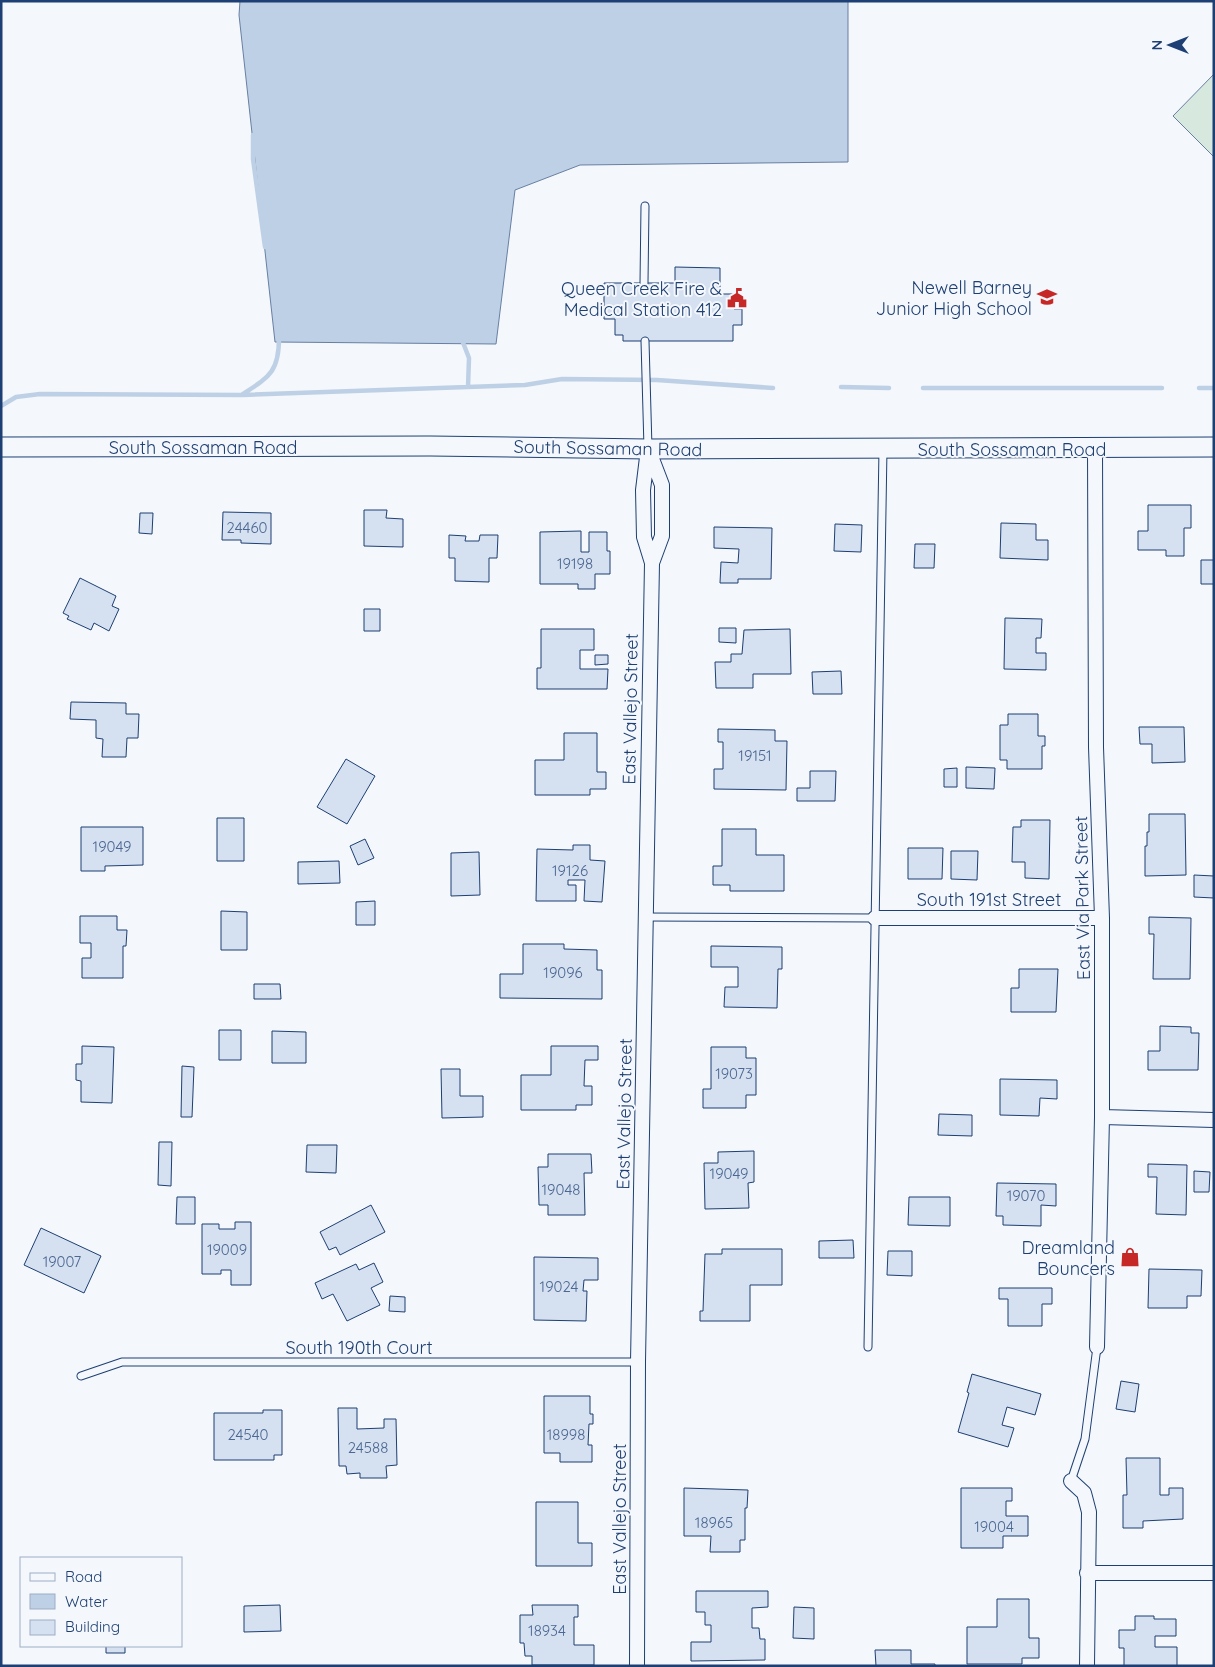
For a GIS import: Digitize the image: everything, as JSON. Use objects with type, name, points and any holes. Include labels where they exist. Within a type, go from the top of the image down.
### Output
[{"type":"main road","name":"South Sossaman Road","points":[[1,447],[430,446],[648,449],[1095,449],[1214,447]]},
{"type":"street","name":"East Vallejo Street","points":[[637,1666],[638,1362],[652,564],[662,536],[662,485],[648,449]]},
{"type":"street","name":"East Via Park Street","points":[[1095,449],[1096,747],[1102,918],[1102,1117],[1097,1347]]},
{"type":"street","name":"South 191st Street","points":[[875,918],[1102,918]]},
{"type":"street","points":[[1102,1117],[1214,1120]]},
{"type":"street","points":[[1071,1481],[1084,1493],[1089,1512],[1087,1666]]},
{"type":"street","points":[[1087,1574],[1214,1573]]},
{"type":"lane","points":[[644,284],[645,206]]},
{"type":"lane","points":[[645,341],[648,449]]},
{"type":"lane","points":[[868,1347],[883,449]]},
{"type":"lane","points":[[646,917],[875,918]]},
{"type":"lane","points":[[1071,1481],[1085,1439],[1097,1347]]},
{"type":"lane","name":"South 190th Court","points":[[81,1376],[122,1362],[638,1362]]},
{"type":"shaded area","points":[[1214,74],[1214,157],[1173,116]]},
{"type":"water","points":[[240,1],[848,1],[848,162],[580,165],[515,190],[496,344],[275,342],[239,15]]},
{"type":"building","points":[[675,267],[720,268],[720,294],[734,294],[734,309],[742,309],[742,325],[733,325],[733,341],[623,341],[623,335],[615,335],[615,319],[604,319],[604,283],[675,283]]},
{"type":"building","points":[[1148,505],[1191,505],[1191,528],[1184,528],[1184,556],[1166,556],[1166,550],[1138,550],[1138,531],[1148,531]]},
{"type":"building","points":[[364,510],[387,510],[386,518],[403,519],[403,547],[364,546]]},
{"type":"building","points":[[223,512],[271,513],[271,544],[241,543],[241,540],[222,540]]},
{"type":"building","points":[[140,513],[153,513],[152,534],[139,533]]},
{"type":"building","points":[[1001,523],[1036,524],[1036,540],[1048,540],[1048,560],[1000,558]]},
{"type":"building","points":[[835,524],[862,525],[861,552],[834,551]]},
{"type":"building","points":[[714,527],[772,528],[771,579],[738,579],[738,583],[720,583],[721,562],[738,563],[739,549],[714,548]]},
{"type":"building","points":[[581,531],[581,552],[589,552],[589,532],[607,532],[607,551],[610,551],[610,574],[595,574],[595,589],[578,589],[578,584],[540,584],[540,532]]},
{"type":"building","points":[[449,535],[466,536],[465,541],[479,541],[480,535],[498,535],[497,558],[489,558],[489,582],[455,581],[455,558],[449,558]]},
{"type":"building","points":[[915,544],[935,544],[934,568],[914,568]]},
{"type":"building","points":[[1201,560],[1214,560],[1214,584],[1201,584]]},
{"type":"building","points":[[80,578],[116,596],[112,606],[119,609],[109,631],[94,623],[91,630],[67,619],[69,616],[63,613]]},
{"type":"building","points":[[364,609],[380,609],[380,631],[364,631]]},
{"type":"building","points":[[1005,618],[1042,619],[1041,638],[1036,638],[1036,653],[1046,653],[1046,670],[1004,669]]},
{"type":"building","points":[[719,628],[736,628],[736,643],[719,642]]},
{"type":"building","points":[[541,629],[594,629],[594,650],[580,650],[580,669],[608,669],[607,689],[537,689],[537,668],[541,668]]},
{"type":"building","points":[[790,629],[791,674],[753,674],[753,688],[716,688],[715,662],[731,662],[731,654],[742,654],[744,630]]},
{"type":"building","points":[[595,655],[608,655],[608,664],[595,665]]},
{"type":"building","points":[[841,671],[842,694],[813,694],[812,672]]},
{"type":"building","points":[[71,702],[126,703],[126,714],[139,714],[138,738],[127,738],[126,757],[102,757],[103,739],[96,738],[96,720],[70,719]]},
{"type":"building","points":[[1008,714],[1038,714],[1038,736],[1045,736],[1045,746],[1042,746],[1042,769],[1007,769],[1007,760],[1000,760],[1000,725],[1008,725]]},
{"type":"building","points":[[1139,727],[1184,727],[1185,762],[1152,763],[1152,744],[1140,744]]},
{"type":"building","points":[[718,729],[775,730],[775,741],[787,741],[786,790],[714,789],[714,769],[723,769],[723,742],[718,742]]},
{"type":"building","points":[[564,733],[597,733],[597,772],[606,772],[606,789],[590,789],[590,795],[535,795],[535,760],[564,760]]},
{"type":"building","points":[[346,759],[375,776],[347,824],[317,807]]},
{"type":"building","points":[[966,767],[995,768],[994,789],[966,788]]},
{"type":"building","points":[[957,768],[957,787],[944,787],[944,769]]},
{"type":"building","points":[[810,771],[836,771],[835,801],[797,801],[797,788],[810,788]]},
{"type":"building","points":[[1149,814],[1185,814],[1186,875],[1145,876],[1145,846],[1147,846],[1147,832],[1149,832]]},
{"type":"building","points":[[217,818],[244,818],[244,861],[217,861]]},
{"type":"building","points":[[1021,820],[1050,820],[1049,879],[1025,878],[1025,862],[1012,862],[1013,827],[1021,827]]},
{"type":"building","points":[[81,827],[143,827],[143,865],[105,866],[105,871],[81,871]]},
{"type":"building","points":[[722,829],[756,829],[756,855],[784,855],[784,891],[730,891],[730,885],[713,885],[713,866],[722,866]]},
{"type":"building","points":[[365,839],[374,858],[358,865],[350,846]]},
{"type":"building","points":[[573,845],[590,845],[590,860],[605,861],[602,902],[584,901],[585,880],[568,880],[568,885],[576,885],[576,901],[536,901],[537,849],[573,850]]},
{"type":"building","points":[[908,848],[943,848],[942,879],[908,879]]},
{"type":"building","points":[[951,851],[978,851],[977,880],[951,879]]},
{"type":"building","points":[[479,852],[480,895],[451,896],[451,853]]},
{"type":"building","points":[[339,861],[340,883],[298,884],[298,862]]},
{"type":"building","points":[[1194,875],[1214,876],[1214,898],[1194,897]]},
{"type":"building","points":[[375,901],[375,925],[356,925],[356,902]]},
{"type":"building","points":[[221,911],[247,912],[247,950],[221,950]]},
{"type":"building","points":[[80,916],[117,916],[117,930],[127,930],[126,946],[123,946],[123,978],[82,978],[82,958],[91,958],[91,943],[80,943]]},
{"type":"building","points":[[1149,917],[1191,918],[1190,979],[1153,979],[1154,934],[1149,934]]},
{"type":"building","points":[[523,944],[564,944],[564,949],[597,950],[597,970],[602,970],[602,999],[500,998],[500,974],[523,974]]},
{"type":"building","points":[[711,946],[782,947],[782,969],[778,969],[777,1008],[724,1007],[725,987],[738,987],[738,967],[711,967]]},
{"type":"building","points":[[1019,969],[1058,969],[1056,1012],[1011,1012],[1011,988],[1019,988]]},
{"type":"building","points":[[254,984],[280,984],[281,999],[254,999]]},
{"type":"building","points":[[1160,1026],[1191,1027],[1191,1033],[1199,1033],[1198,1070],[1148,1070],[1148,1051],[1160,1051]]},
{"type":"building","points":[[219,1030],[241,1030],[241,1060],[219,1060]]},
{"type":"building","points":[[272,1031],[306,1032],[306,1063],[272,1063]]},
{"type":"building","points":[[82,1046],[114,1047],[112,1103],[81,1102],[81,1081],[76,1080],[76,1064],[82,1064]]},
{"type":"building","points":[[551,1046],[598,1046],[598,1060],[585,1060],[584,1086],[592,1086],[592,1105],[576,1105],[576,1110],[521,1110],[521,1075],[551,1075]]},
{"type":"building","points":[[711,1047],[746,1047],[746,1058],[756,1058],[756,1095],[746,1095],[746,1108],[703,1108],[703,1089],[711,1089]]},
{"type":"building","points":[[182,1066],[194,1067],[192,1117],[181,1117]]},
{"type":"building","points":[[441,1069],[460,1069],[460,1096],[483,1096],[483,1117],[442,1118]]},
{"type":"building","points":[[1000,1079],[1057,1080],[1057,1099],[1040,1098],[1039,1116],[1000,1115]]},
{"type":"building","points":[[939,1114],[972,1115],[972,1136],[938,1135]]},
{"type":"building","points":[[159,1142],[172,1142],[171,1186],[158,1185]]},
{"type":"building","points":[[307,1145],[337,1145],[336,1173],[306,1172]]},
{"type":"building","points":[[754,1151],[754,1182],[748,1183],[749,1208],[705,1209],[704,1163],[718,1163],[718,1152]]},
{"type":"building","points":[[548,1154],[591,1154],[592,1173],[584,1173],[585,1215],[548,1215],[548,1205],[539,1205],[538,1167],[548,1167]]},
{"type":"building","points":[[1148,1164],[1187,1165],[1186,1215],[1156,1214],[1157,1177],[1148,1177]]},
{"type":"building","points":[[1194,1171],[1210,1172],[1209,1192],[1194,1192]]},
{"type":"building","points":[[997,1183],[1056,1184],[1056,1206],[1041,1205],[1041,1226],[1003,1225],[1003,1216],[996,1216]]},
{"type":"building","points":[[177,1197],[195,1197],[195,1224],[176,1224]]},
{"type":"building","points":[[909,1197],[950,1197],[950,1226],[908,1225]]},
{"type":"building","points":[[371,1205],[385,1232],[340,1255],[336,1247],[329,1250],[320,1232]]},
{"type":"building","points":[[235,1222],[251,1222],[251,1285],[231,1285],[231,1270],[221,1270],[221,1274],[202,1274],[202,1224],[219,1224],[219,1229],[235,1229]]},
{"type":"building","points":[[41,1228],[101,1256],[84,1293],[24,1265]]},
{"type":"building","points":[[853,1240],[854,1258],[819,1258],[819,1241]]},
{"type":"building","points":[[722,1249],[782,1249],[782,1285],[750,1285],[750,1321],[700,1321],[700,1311],[703,1311],[705,1254],[722,1254]]},
{"type":"building","points":[[888,1251],[912,1251],[912,1276],[887,1275]]},
{"type":"building","points":[[534,1257],[598,1258],[598,1280],[584,1280],[583,1291],[587,1291],[586,1321],[534,1320]]},
{"type":"building","points":[[374,1263],[383,1282],[371,1288],[380,1305],[347,1321],[333,1294],[322,1299],[315,1283],[356,1264],[359,1270]]},
{"type":"building","points":[[1149,1269],[1202,1270],[1201,1296],[1187,1296],[1187,1308],[1148,1308]]},
{"type":"building","points":[[999,1288],[1052,1288],[1052,1304],[1042,1304],[1042,1326],[1008,1326],[1008,1299],[999,1299]]},
{"type":"building","points":[[390,1296],[405,1297],[405,1312],[389,1311]]},
{"type":"building","points":[[972,1374],[1041,1394],[1035,1415],[1007,1407],[1002,1425],[1014,1428],[1008,1447],[958,1432],[969,1393],[967,1392]]},
{"type":"building","points":[[1121,1381],[1139,1384],[1135,1412],[1116,1409]]},
{"type":"building","points":[[544,1396],[590,1396],[590,1414],[593,1414],[593,1424],[589,1424],[588,1445],[592,1445],[592,1462],[560,1462],[560,1453],[544,1453]]},
{"type":"building","points":[[338,1408],[357,1408],[357,1429],[384,1428],[384,1419],[396,1419],[397,1465],[386,1466],[387,1478],[360,1478],[360,1473],[347,1474],[346,1466],[339,1466]]},
{"type":"building","points":[[263,1410],[282,1410],[282,1455],[274,1455],[274,1460],[214,1460],[214,1413],[263,1413]]},
{"type":"building","points":[[1126,1458],[1160,1458],[1160,1495],[1169,1495],[1169,1488],[1183,1488],[1183,1519],[1143,1521],[1143,1528],[1123,1528],[1123,1495],[1127,1495]]},
{"type":"building","points":[[684,1488],[748,1490],[747,1508],[745,1508],[745,1540],[740,1540],[740,1552],[710,1552],[711,1536],[684,1536]]},
{"type":"building","points":[[961,1488],[1012,1488],[1012,1501],[1006,1501],[1006,1516],[1028,1516],[1028,1536],[1003,1536],[1003,1548],[961,1548]]},
{"type":"building","points":[[536,1502],[578,1502],[578,1543],[592,1543],[592,1566],[536,1566]]},
{"type":"building","points":[[696,1591],[768,1591],[768,1607],[752,1608],[752,1628],[759,1628],[760,1639],[765,1639],[765,1660],[691,1661],[691,1642],[711,1642],[711,1625],[705,1625],[705,1612],[696,1612]]},
{"type":"building","points":[[997,1599],[1029,1599],[1029,1638],[1039,1638],[1039,1658],[1022,1658],[1022,1664],[967,1664],[967,1627],[997,1627]]},
{"type":"building","points":[[280,1605],[281,1631],[244,1632],[244,1606]]},
{"type":"building","points":[[532,1605],[578,1605],[578,1617],[574,1617],[574,1645],[594,1645],[594,1665],[532,1665],[532,1656],[525,1656],[524,1643],[520,1643],[520,1615],[533,1615]]},
{"type":"building","points":[[794,1607],[814,1608],[814,1639],[793,1638]]},
{"type":"building","points":[[1135,1616],[1154,1616],[1154,1619],[1176,1619],[1176,1636],[1155,1636],[1155,1647],[1177,1647],[1177,1666],[1124,1666],[1124,1648],[1119,1648],[1119,1630],[1135,1630]]},
{"type":"building","points":[[106,1647],[125,1647],[125,1653],[106,1653]]},
{"type":"building","points":[[875,1650],[911,1650],[911,1664],[935,1664],[935,1666],[876,1666]]},
{"type":"waterway","points":[[253,135],[253,159],[265,247]]},
{"type":"waterway","points":[[243,394],[260,383],[271,372],[277,359],[279,338]]},
{"type":"waterway","points":[[462,340],[469,358],[468,387]]},
{"type":"waterway","points":[[1,406],[16,397],[40,394],[242,395],[525,385],[562,379],[657,380],[773,388]]},
{"type":"waterway","points":[[841,387],[889,388]]},
{"type":"waterway","points":[[923,388],[1162,388]]},
{"type":"waterway","points":[[1199,388],[1214,388]]},
{"type":"place","name":"Newell Barney Junior High School","points":[[1047,297]]},
{"type":"place","name":"Queen Creek Fire & Medical Station 412","points":[[737,298]]},
{"type":"place","name":"Dreamland Bouncers","points":[[1130,1257]]}]
